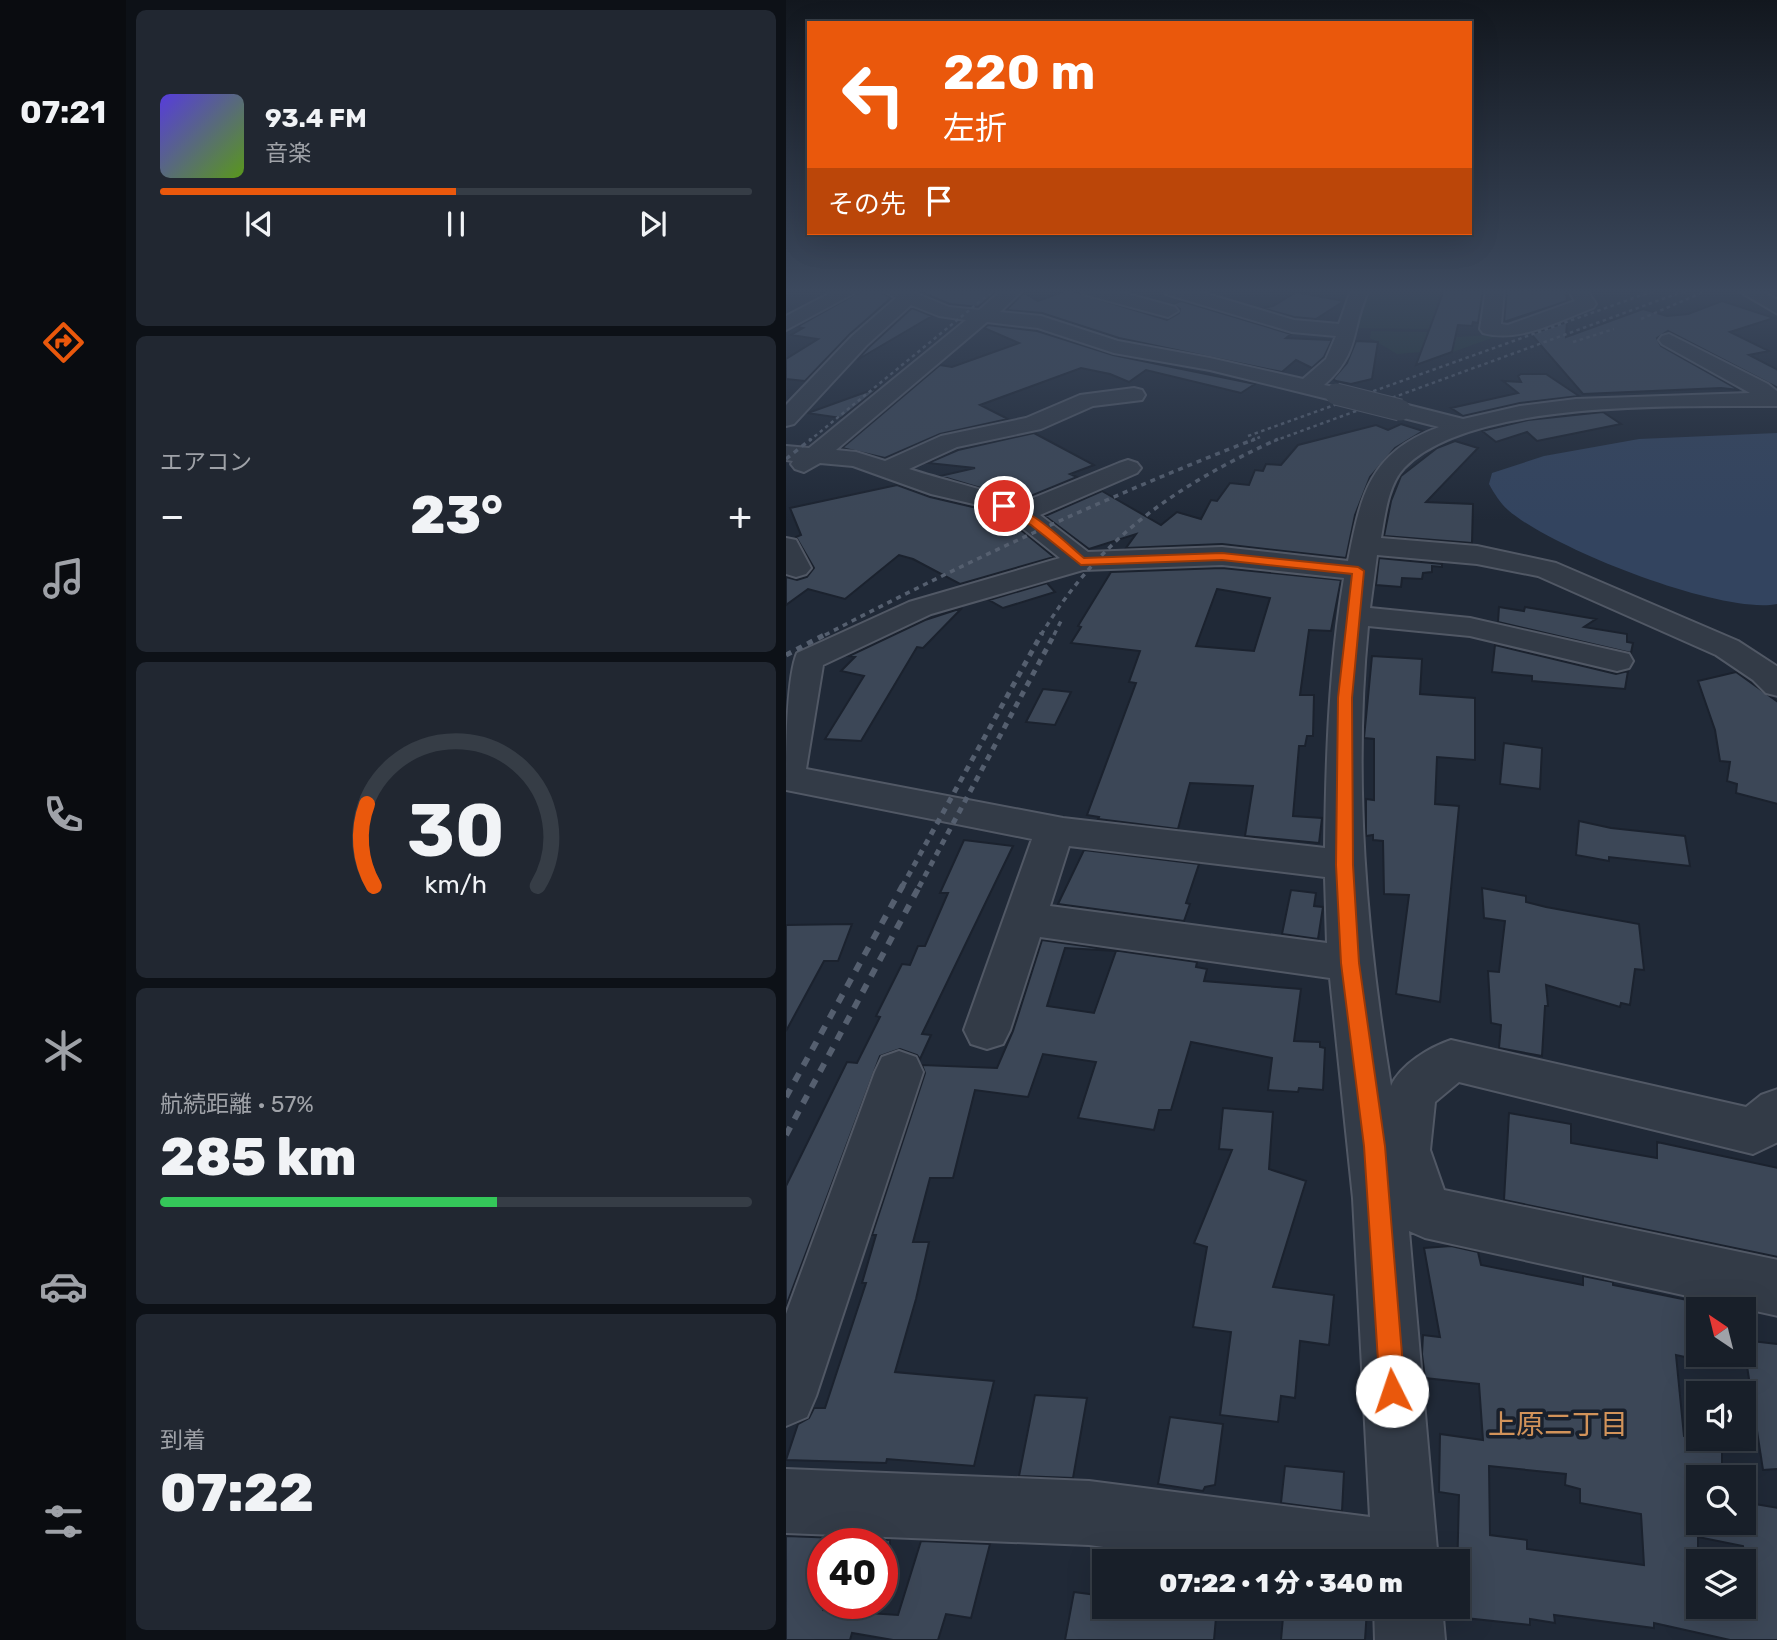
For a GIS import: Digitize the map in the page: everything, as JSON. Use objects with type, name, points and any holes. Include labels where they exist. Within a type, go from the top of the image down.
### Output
[{"type":"street","points":[[786,419],[834,367]]},
{"type":"street","points":[[786,479],[924,367]]},
{"type":"street","points":[[1221,367],[1464,426]]},
{"type":"street","points":[[1308,387],[1330,367]]},
{"type":"street","points":[[1719,367],[1773,399]]},
{"type":"street","points":[[887,469],[950,441],[1033,425],[1088,400],[1134,395]]},
{"type":"street","points":[[1405,1549],[1389,1148],[1350,963],[1344,865],[1345,698],[1352,615],[1370,511],[1378,489],[1397,461],[1411,450],[1464,426],[1545,409],[1605,403],[1773,399]]},
{"type":"street","points":[[786,453],[856,459],[940,488],[987,499],[1021,513],[1081,561]]},
{"type":"street","points":[[1021,513],[1128,468]]},
{"type":"street","points":[[1344,865],[1054,831],[786,778],[808,660],[920,608],[1081,561],[1222,556],[1362,558],[1477,555],[1546,569],[1727,648],[1765,673],[1777,686]]},
{"type":"street","points":[[1352,615],[1470,628],[1617,662]]},
{"type":"street","points":[[987,1030],[1054,831]]},
{"type":"street","points":[[1024,919],[1350,963]]},
{"type":"street","points":[[1389,1148],[1412,1092],[1451,1060],[1753,1131],[1777,1111]]},
{"type":"street","points":[[786,1396],[899,1072]]},
{"type":"street","points":[[1389,1148],[1425,1212],[1777,1288]]},
{"type":"street","points":[[786,1501],[1089,1513],[1276,1549]]},
{"type":"street","points":[[1409,1619],[1410,1640]]},
{"type":"water","points":[[1778,433],[1777,604],[1751,605],[1717,599],[1679,589],[1597,559],[1530,525],[1505,507],[1489,484],[1492,473],[1544,456],[1639,439]]},
{"type":"building","points":[[786,367],[819,367],[805,381],[786,379]]},
{"type":"building","points":[[938,367],[1169,367],[1255,384],[1241,393],[1146,370],[1129,382],[1110,374],[1081,368],[980,405],[1008,419],[940,434],[885,458],[842,448]]},
{"type":"building","points":[[1256,367],[1288,367],[1282,372]]},
{"type":"building","points":[[1344,367],[1374,367],[1372,379],[1351,384],[1333,379]]},
{"type":"building","points":[[1559,367],[1697,367],[1739,390],[1721,388],[1583,394]]},
{"type":"building","points":[[1737,367],[1771,367],[1778,370],[1778,388]]},
{"type":"building","points":[[1546,374],[1579,396],[1520,403],[1463,416],[1451,408],[1518,393],[1503,381],[1521,382],[1518,376]]},
{"type":"building","points":[[880,387],[841,418],[807,413],[808,413]]},
{"type":"building","points":[[1603,412],[1621,424],[1537,441],[1527,432],[1496,442],[1482,431],[1528,420]]},
{"type":"building","points":[[1401,424],[1423,431],[1395,448],[1370,477],[1355,515],[1346,558],[1222,544],[1126,548],[1136,534],[1089,549],[1045,516],[1102,491],[1161,525],[1177,512],[1201,519],[1211,500],[1217,501],[1230,483],[1249,485],[1255,470],[1263,471],[1266,464],[1281,465],[1298,445],[1376,425],[1388,430]]},
{"type":"building","points":[[1034,433],[1094,465],[1070,474],[1077,477],[1021,500],[940,476],[975,468],[928,463],[958,450]]},
{"type":"building","points":[[1455,441],[1478,448],[1426,502],[1473,504],[1472,543],[1384,536],[1391,501],[1401,476],[1437,448]]},
{"type":"building","points":[[897,485],[930,497],[977,508],[1010,521],[1054,557],[960,584],[913,559],[899,555],[845,599],[808,589],[786,605],[786,577],[797,580],[807,577],[814,568],[796,537],[801,535],[790,508]]},
{"type":"building","points":[[1379,558],[1442,564],[1442,567],[1432,566],[1432,572],[1423,573],[1422,579],[1402,578],[1401,587],[1376,585]]},
{"type":"building","points":[[1222,568],[1341,580],[1331,631],[1309,630],[1300,695],[1314,695],[1313,736],[1307,736],[1305,746],[1299,746],[1293,816],[1322,818],[1319,843],[1245,836],[1253,786],[1190,783],[1178,829],[1098,819],[1099,817],[1087,815],[1136,683],[1129,682],[1140,651],[1071,643],[1081,627],[1078,626],[1111,572]],"holes":[[[1217,589],[1270,598],[1254,651],[1196,646]]]},
{"type":"building","points":[[1047,583],[1055,592],[1003,608],[989,600]]},
{"type":"building","points":[[1499,607],[1524,611],[1525,607],[1596,619],[1584,627],[1627,634],[1627,642],[1633,643],[1631,653],[1498,622]]},
{"type":"building","points":[[962,608],[923,648],[917,647],[861,741],[825,739],[864,676],[841,671],[855,657],[849,656],[925,620]]},
{"type":"building","points":[[1495,645],[1616,674],[1628,671],[1625,689],[1532,681],[1532,676],[1492,672]]},
{"type":"building","points":[[1372,656],[1422,659],[1420,694],[1475,698],[1475,760],[1437,757],[1435,804],[1459,806],[1440,1002],[1396,994],[1409,895],[1384,894],[1383,841],[1373,840],[1373,835],[1366,836],[1366,799],[1374,800],[1374,739],[1364,738]]},
{"type":"building","points":[[1736,672],[1778,702],[1778,804],[1736,793],[1737,784],[1727,781],[1730,762],[1720,761],[1715,730],[1698,681]]},
{"type":"building","points":[[1043,689],[1071,692],[1055,725],[1026,722]]},
{"type":"building","points":[[1504,743],[1542,748],[1540,789],[1500,784]]},
{"type":"building","points":[[1579,821],[1611,828],[1685,836],[1690,866],[1609,857],[1609,861],[1576,855]]},
{"type":"building","points":[[964,840],[1013,846],[922,1034],[931,1035],[920,1059],[917,1055],[900,1049],[880,1056],[786,1306],[786,1186],[847,1062],[857,1063],[880,1017],[876,1016],[902,964],[910,965],[918,946],[925,946],[948,893],[940,893]]},
{"type":"building","points":[[1084,850],[1199,864],[1186,903],[1190,904],[1184,921],[1058,904]]},
{"type":"building","points":[[1482,888],[1526,896],[1526,902],[1546,907],[1639,924],[1644,970],[1635,969],[1630,1005],[1621,1003],[1620,1007],[1546,985],[1548,1006],[1545,1006],[1542,1056],[1499,1048],[1501,1025],[1491,1023],[1488,971],[1499,972],[1505,921],[1484,918]]},
{"type":"building","points":[[1291,890],[1316,893],[1314,906],[1323,907],[1318,939],[1282,934]]},
{"type":"building","points":[[852,924],[838,961],[824,961],[786,1031],[786,925]]},
{"type":"building","points":[[1042,940],[1197,962],[1196,967],[1207,969],[1204,981],[1301,989],[1294,1041],[1320,1042],[1320,1047],[1325,1048],[1323,1090],[1268,1090],[1272,1058],[1191,1042],[1171,1110],[1159,1110],[1154,1130],[1078,1118],[1096,1062],[1043,1054],[1028,1097],[975,1090],[953,1178],[930,1178],[913,1242],[929,1242],[895,1372],[994,1381],[974,1466],[887,1459],[886,1463],[786,1460],[798,1424],[809,1418],[814,1408],[825,1408],[866,1283],[862,1283],[876,1235],[872,1235],[925,1073],[922,1065],[997,1068],[1013,1031]],"holes":[[[1065,948],[1116,951],[1094,1013],[1047,1006]]]},
{"type":"building","points":[[1223,1108],[1273,1112],[1269,1169],[1306,1181],[1273,1287],[1334,1295],[1329,1345],[1300,1341],[1295,1398],[1281,1396],[1278,1422],[1220,1415],[1231,1332],[1193,1327],[1207,1247],[1194,1243],[1232,1150],[1219,1149]]},
{"type":"building","points":[[1509,1113],[1571,1124],[1571,1143],[1657,1158],[1657,1142],[1778,1168],[1778,1257],[1504,1200]]},
{"type":"building","points":[[1451,1246],[1478,1252],[1481,1265],[1583,1285],[1583,1276],[1686,1300],[1685,1357],[1676,1355],[1686,1451],[1722,1451],[1722,1465],[1686,1465],[1686,1535],[1756,1535],[1756,1504],[1778,1508],[1778,1640],[1730,1640],[1654,1623],[1654,1628],[1554,1615],[1555,1623],[1530,1619],[1530,1625],[1470,1619],[1470,1549],[1458,1549],[1459,1495],[1439,1492],[1440,1434],[1483,1440],[1479,1384],[1425,1378],[1423,1335],[1440,1337],[1424,1248]],"holes":[[[1489,1466],[1566,1474],[1565,1485],[1580,1489],[1580,1503],[1641,1514],[1644,1565],[1527,1549],[1527,1540],[1490,1535]]]},
{"type":"building","points":[[1756,1341],[1778,1344],[1778,1469],[1763,1470],[1756,1424],[1756,1381],[1749,1381],[1747,1367],[1756,1367]]},
{"type":"building","points":[[1035,1395],[1087,1398],[1073,1478],[1019,1476]]},
{"type":"building","points":[[1170,1417],[1223,1424],[1215,1485],[1205,1487],[1203,1491],[1158,1484]]},
{"type":"building","points":[[1285,1466],[1344,1472],[1342,1511],[1281,1503]]},
{"type":"building","points":[[786,1536],[807,1537],[807,1619],[898,1619],[921,1541],[990,1544],[971,1618],[946,1614],[938,1640],[893,1640],[852,1633],[850,1640],[786,1640]]},
{"type":"building","points":[[1074,1592],[1092,1594],[1092,1619],[1216,1619],[1214,1640],[1065,1640]]},
{"type":"building","points":[[1283,1619],[1366,1619],[1365,1640],[1281,1640]]},
{"type":"railway","points":[[809,441],[900,367]]},
{"type":"railway","points":[[1248,436],[1442,367]]},
{"type":"railway","points":[[1274,441],[1478,367]]},
{"type":"railway","points":[[1251,441],[1260,437]]},
{"type":"railway","points":[[786,459],[811,439]]},
{"type":"railway","points":[[825,635],[1037,531],[1145,483],[1255,439]]},
{"type":"railway","points":[[1041,635],[1088,570],[1143,518],[1206,476],[1278,439]]},
{"type":"railway","points":[[1055,633],[1062,619]]},
{"type":"railway","points":[[786,655],[828,633]]},
{"type":"railway","points":[[902,887],[1042,633]]},
{"type":"railway","points":[[919,887],[1055,633]]},
{"type":"railway","points":[[786,1097],[903,885]]},
{"type":"railway","points":[[786,1135],[920,885]]},
{"type":"district","name":"上原二丁目","points":[[1558,1424]]},
{"type":"route","points":[[1004,506],[1035,522],[1081,561],[1222,556],[1358,571],[1345,698],[1344,865],[1350,963],[1374,1146],[1392,1391]]}]
